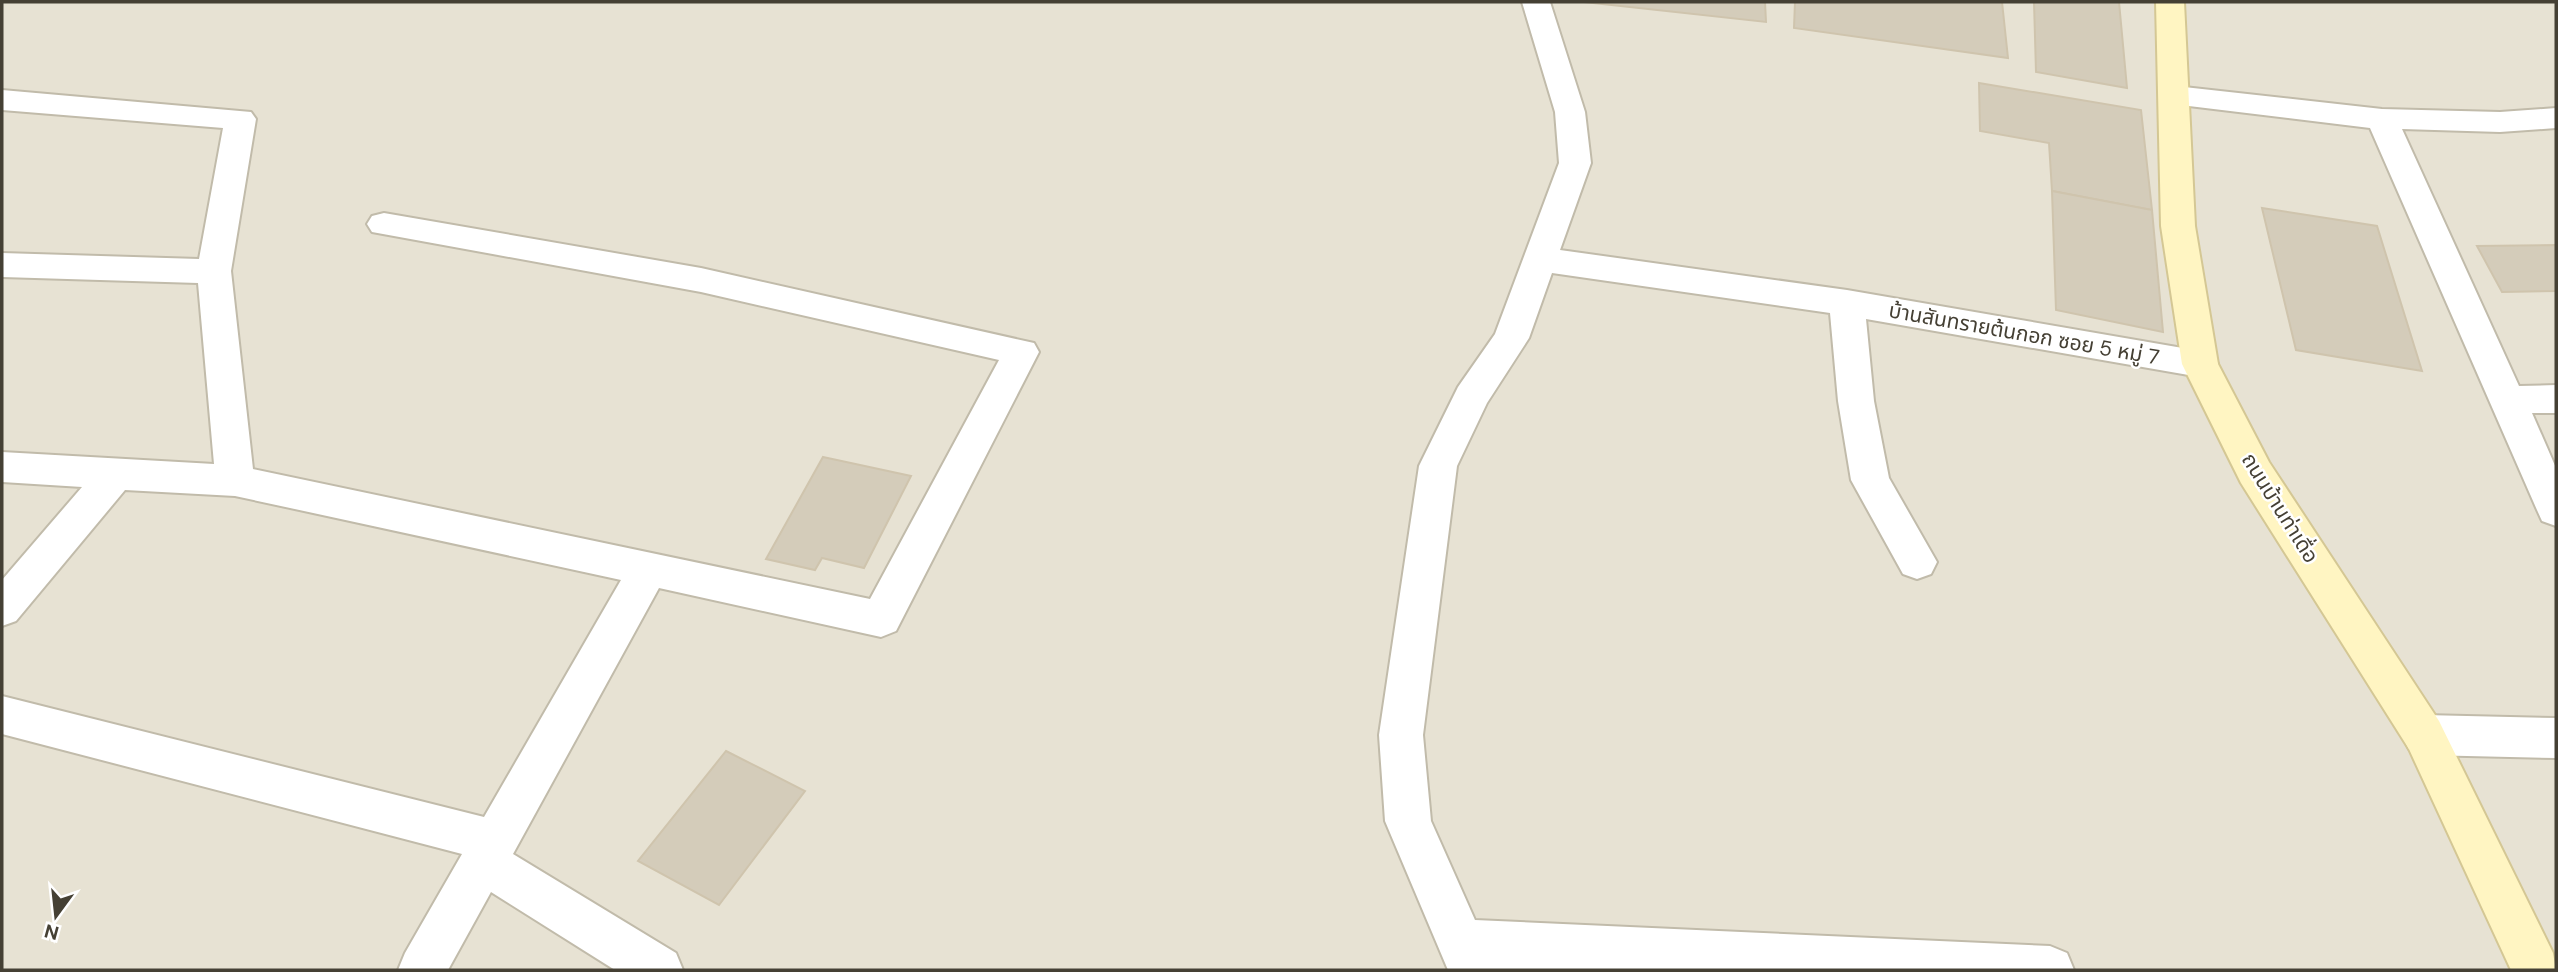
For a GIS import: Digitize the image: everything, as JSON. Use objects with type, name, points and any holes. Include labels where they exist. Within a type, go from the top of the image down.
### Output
[{"type":"street","points":[[1536,2],[1570,112],[1575,163],[1511,338],[1471,397],[1437,466],[1401,735],[1408,821],[1466,957],[2050,970]]},
{"type":"street","name":"ถนนบ้านท่าเดื่อ","points":[[2170,2],[2178,226],[2200,364],[2255,472],[2424,736],[2536,970]]},
{"type":"street","points":[[2175,96],[2382,119],[2500,122],[2556,118]]},
{"type":"street","points":[[2,100],[240,120],[214,271],[236,481]]},
{"type":"street","points":[[2382,119],[2556,510]]},
{"type":"street","points":[[2,467],[236,481],[881,619],[1021,352],[701,280],[384,224]]},
{"type":"street","name":"บ้านสันทรายต้นกอก ซอย 5 หมู่ 7","points":[[1539,259],[1847,303],[2200,364]]},
{"type":"street","points":[[2,265],[214,271]]},
{"type":"street","points":[[1847,303],[1856,401],[1870,481],[1917,562]]},
{"type":"street","points":[[2507,400],[2556,399]]},
{"type":"street","points":[[2,608],[117,472]]},
{"type":"street","points":[[422,970],[649,569]]},
{"type":"street","points":[[2,715],[489,851],[659,970]]},
{"type":"street","points":[[2424,736],[2556,738]]},
{"type":"shaded area","points":[[2,2],[2556,2],[2556,970],[2,970]]},
{"type":"building","points":[[1584,2],[1765,2],[1766,22]]},
{"type":"building","points":[[1795,2],[2002,2],[2008,58],[1794,28]]},
{"type":"building","points":[[2034,2],[2119,2],[2127,88],[2036,72]]},
{"type":"building","points":[[1979,83],[2141,110],[2152,210],[2052,191],[2049,143],[1980,131]]},
{"type":"building","points":[[2052,191],[2152,210],[2163,332],[2056,310]]},
{"type":"building","points":[[2262,208],[2377,226],[2422,371],[2296,350]]},
{"type":"building","points":[[2556,245],[2556,291],[2502,292],[2477,246]]},
{"type":"building","points":[[823,457],[911,476],[864,568],[822,558],[815,570],[766,559]]},
{"type":"building","points":[[726,751],[805,791],[719,905],[638,861]]}]
